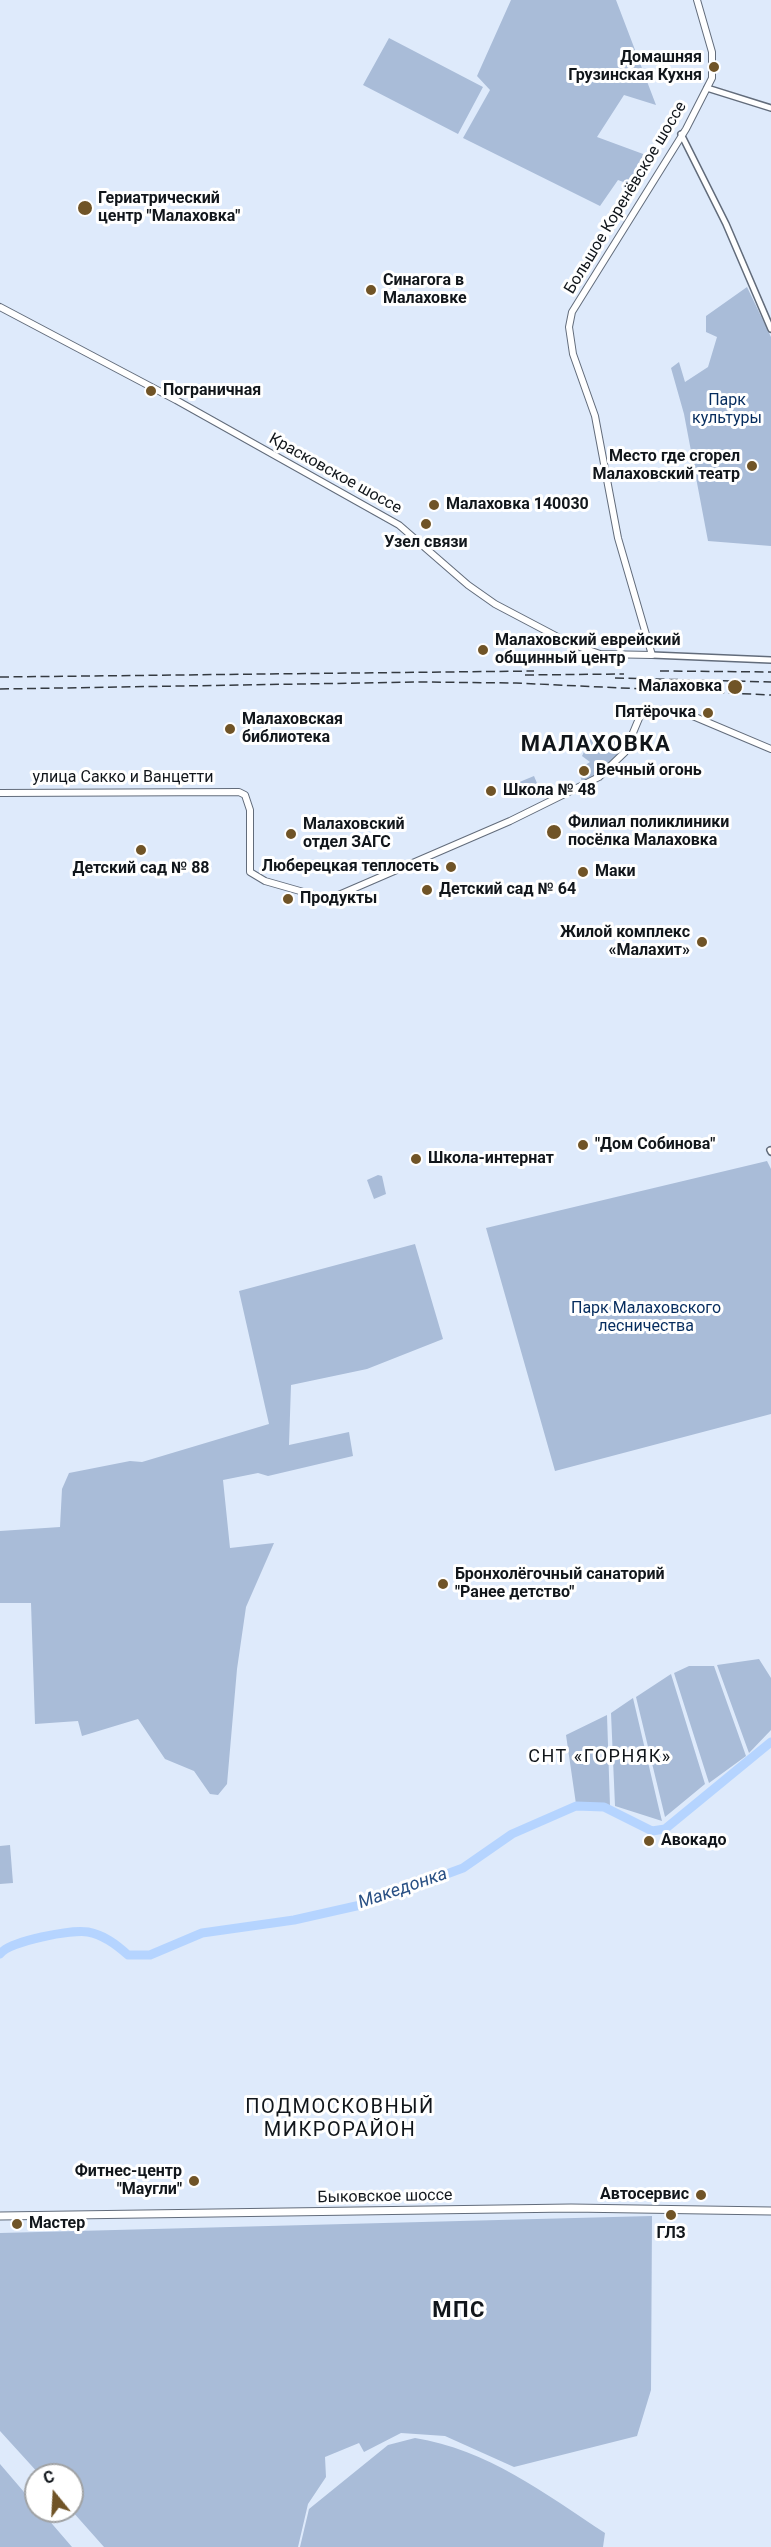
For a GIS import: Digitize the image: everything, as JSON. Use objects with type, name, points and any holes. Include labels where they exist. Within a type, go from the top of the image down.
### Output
[{"type":"main road","name":"Большое Коренёвское шоссе","points":[[652,654],[618,538],[599,432],[573,354],[569,327],[572,312],[681,134],[712,78],[713,59],[697,0]]},
{"type":"main road","name":"Красковское шоссе","points":[[0,307],[176,400],[399,525],[468,585],[495,604],[562,639],[600,654],[652,654]]},
{"type":"main road","name":"улица Сакко и Ванцетти","points":[[0,793],[229,791],[245,795],[250,810],[250,872],[265,881],[328,899],[516,819],[599,777],[625,752],[640,716],[650,710],[688,714],[771,749]]},
{"type":"main road","name":"Быковское шоссе","points":[[0,2216],[571,2208],[771,2211]]},
{"type":"street","points":[[708,88],[771,108]]},
{"type":"street","points":[[681,134],[726,224],[771,329]]},
{"type":"street","points":[[652,654],[771,660]]},
{"type":"green space","points":[[511,0],[616,0],[656,105],[624,95],[597,137],[654,158],[634,186],[618,180],[600,206],[463,138],[490,90],[477,76]]},
{"type":"green space","points":[[389,38],[483,87],[458,134],[363,85]]},
{"type":"green space","name":"Парк культуры","points":[[747,287],[771,337],[771,546],[708,541],[684,414],[671,368],[679,362],[685,382],[708,367],[717,337],[706,332],[706,316]]},
{"type":"green space","points":[[591,738],[626,742],[607,766],[582,784],[579,769],[590,762],[582,756]]},
{"type":"green space","points":[[534,776],[539,788],[521,795],[517,783]]},
{"type":"green space","name":"Парк Малаховского лесничества","points":[[767,1161],[771,1169],[771,1414],[555,1471],[486,1228]]},
{"type":"green space","points":[[378,1175],[382,1176],[386,1194],[374,1199],[367,1180]]},
{"type":"green space","points":[[415,1244],[443,1339],[367,1369],[291,1385],[289,1445],[349,1432],[353,1456],[268,1476],[258,1473],[223,1480],[230,1548],[274,1543],[246,1607],[237,1669],[227,1784],[218,1795],[210,1794],[194,1771],[165,1759],[138,1719],[82,1736],[78,1721],[35,1724],[31,1603],[0,1603],[0,1531],[60,1527],[62,1489],[69,1473],[130,1461],[142,1462],[269,1424],[239,1291]]},
{"type":"green space","points":[[759,1659],[771,1678],[771,1730],[749,1753],[717,1665]]},
{"type":"green space","points":[[689,1666],[714,1666],[746,1756],[709,1783],[674,1673]]},
{"type":"green space","points":[[671,1674],[705,1784],[665,1817],[636,1697]]},
{"type":"green space","points":[[633,1698],[662,1821],[615,1806],[611,1713]]},
{"type":"green space","points":[[607,1715],[610,1806],[576,1804],[566,1735]]},
{"type":"green space","points":[[10,1845],[13,1883],[0,1884],[0,1846]]},
{"type":"green space","points":[[652,2216],[651,2390],[637,2436],[514,2467],[445,2436],[401,2433],[364,2452],[359,2443],[325,2457],[326,2477],[308,2504],[298,2547],[104,2547],[83,2523],[84,2463],[29,2463],[0,2431],[0,2233]]},
{"type":"green space","points":[[415,2438],[466,2452],[515,2475],[605,2533],[603,2547],[300,2547],[309,2509],[388,2445]]},
{"type":"green space","points":[[0,2464],[24,2492],[24,2523],[51,2523],[72,2547],[0,2547]]},
{"type":"waterway","name":"Македонка","points":[[0,1954],[6,1949],[28,1941],[56,1934],[88,1932],[105,1938],[128,1955],[150,1955],[202,1933],[294,1920],[365,1904],[463,1868],[512,1834],[576,1806],[604,1807],[652,1831],[665,1829],[771,1742]]},
{"type":"railway","points":[[0,677],[534,671]]},
{"type":"railway","points":[[660,671],[771,672]]},
{"type":"railway","points":[[525,675],[624,674]]},
{"type":"railway","points":[[615,678],[771,682]]},
{"type":"railway","points":[[0,689],[421,682],[516,683],[771,695]]},
{"type":"place","name":"Домашняя Грузинская Кухня","points":[[714,67]]},
{"type":"place","name":"Гериатрический центр \"Малаховка\"","points":[[85,208]]},
{"type":"place","name":"Синагога в Малаховке","points":[[371,290]]},
{"type":"place","name":"Пограничная","points":[[151,391]]},
{"type":"place","name":"Место где сгорел Малаховский театр","points":[[752,466]]},
{"type":"place","name":"Малаховка 140030","points":[[434,505]]},
{"type":"place","name":"Узел связи","points":[[426,524]]},
{"type":"place","name":"Малаховский еврейский общинный центр","points":[[483,650]]},
{"type":"place","name":"Малаховка","points":[[735,687]]},
{"type":"place","name":"Пятёрочка","points":[[708,713]]},
{"type":"place","name":"Малаховская библиотека","points":[[230,729]]},
{"type":"place","name":"Вечный огонь","points":[[584,771]]},
{"type":"place","name":"Школа № 48","points":[[491,791]]},
{"type":"place","name":"Филиал поликлиники посёлка Малаховка","points":[[554,832]]},
{"type":"place","name":"Малаховский отдел ЗАГС","points":[[291,834]]},
{"type":"place","name":"Детский сад № 88","points":[[141,850]]},
{"type":"place","name":"Люберецкая теплосеть","points":[[451,867]]},
{"type":"place","name":"Маки","points":[[583,872]]},
{"type":"place","name":"Детский сад № 64","points":[[427,890]]},
{"type":"place","name":"Продукты","points":[[288,899]]},
{"type":"place","name":"Жилой комплекс «Малахит»","points":[[702,942]]},
{"type":"place","name":"\"Дом Собинова\"","points":[[583,1145]]},
{"type":"place","name":"Школа-интернат","points":[[416,1159]]},
{"type":"place","name":"Бронхолёгочный санаторий \"Ранее детство\"","points":[[443,1584]]},
{"type":"place","name":"Авокадо","points":[[649,1841]]},
{"type":"place","name":"Фитнес-центр \"Маугли\"","points":[[194,2181]]},
{"type":"place","name":"Автосервис","points":[[701,2195]]},
{"type":"place","name":"ГЛЗ","points":[[671,2215]]},
{"type":"place","name":"Мастер","points":[[17,2224]]},
{"type":"district","name":"МАЛАХОВКА","points":[[596,745]]},
{"type":"district","name":"СНТ «ГОРНЯК»","points":[[600,1757]]},
{"type":"district","name":"ПОДМОСКОВНЫЙ МИКРОРАЙОН","points":[[340,2120]]},
{"type":"district","name":"МПС","points":[[459,2311]]}]
